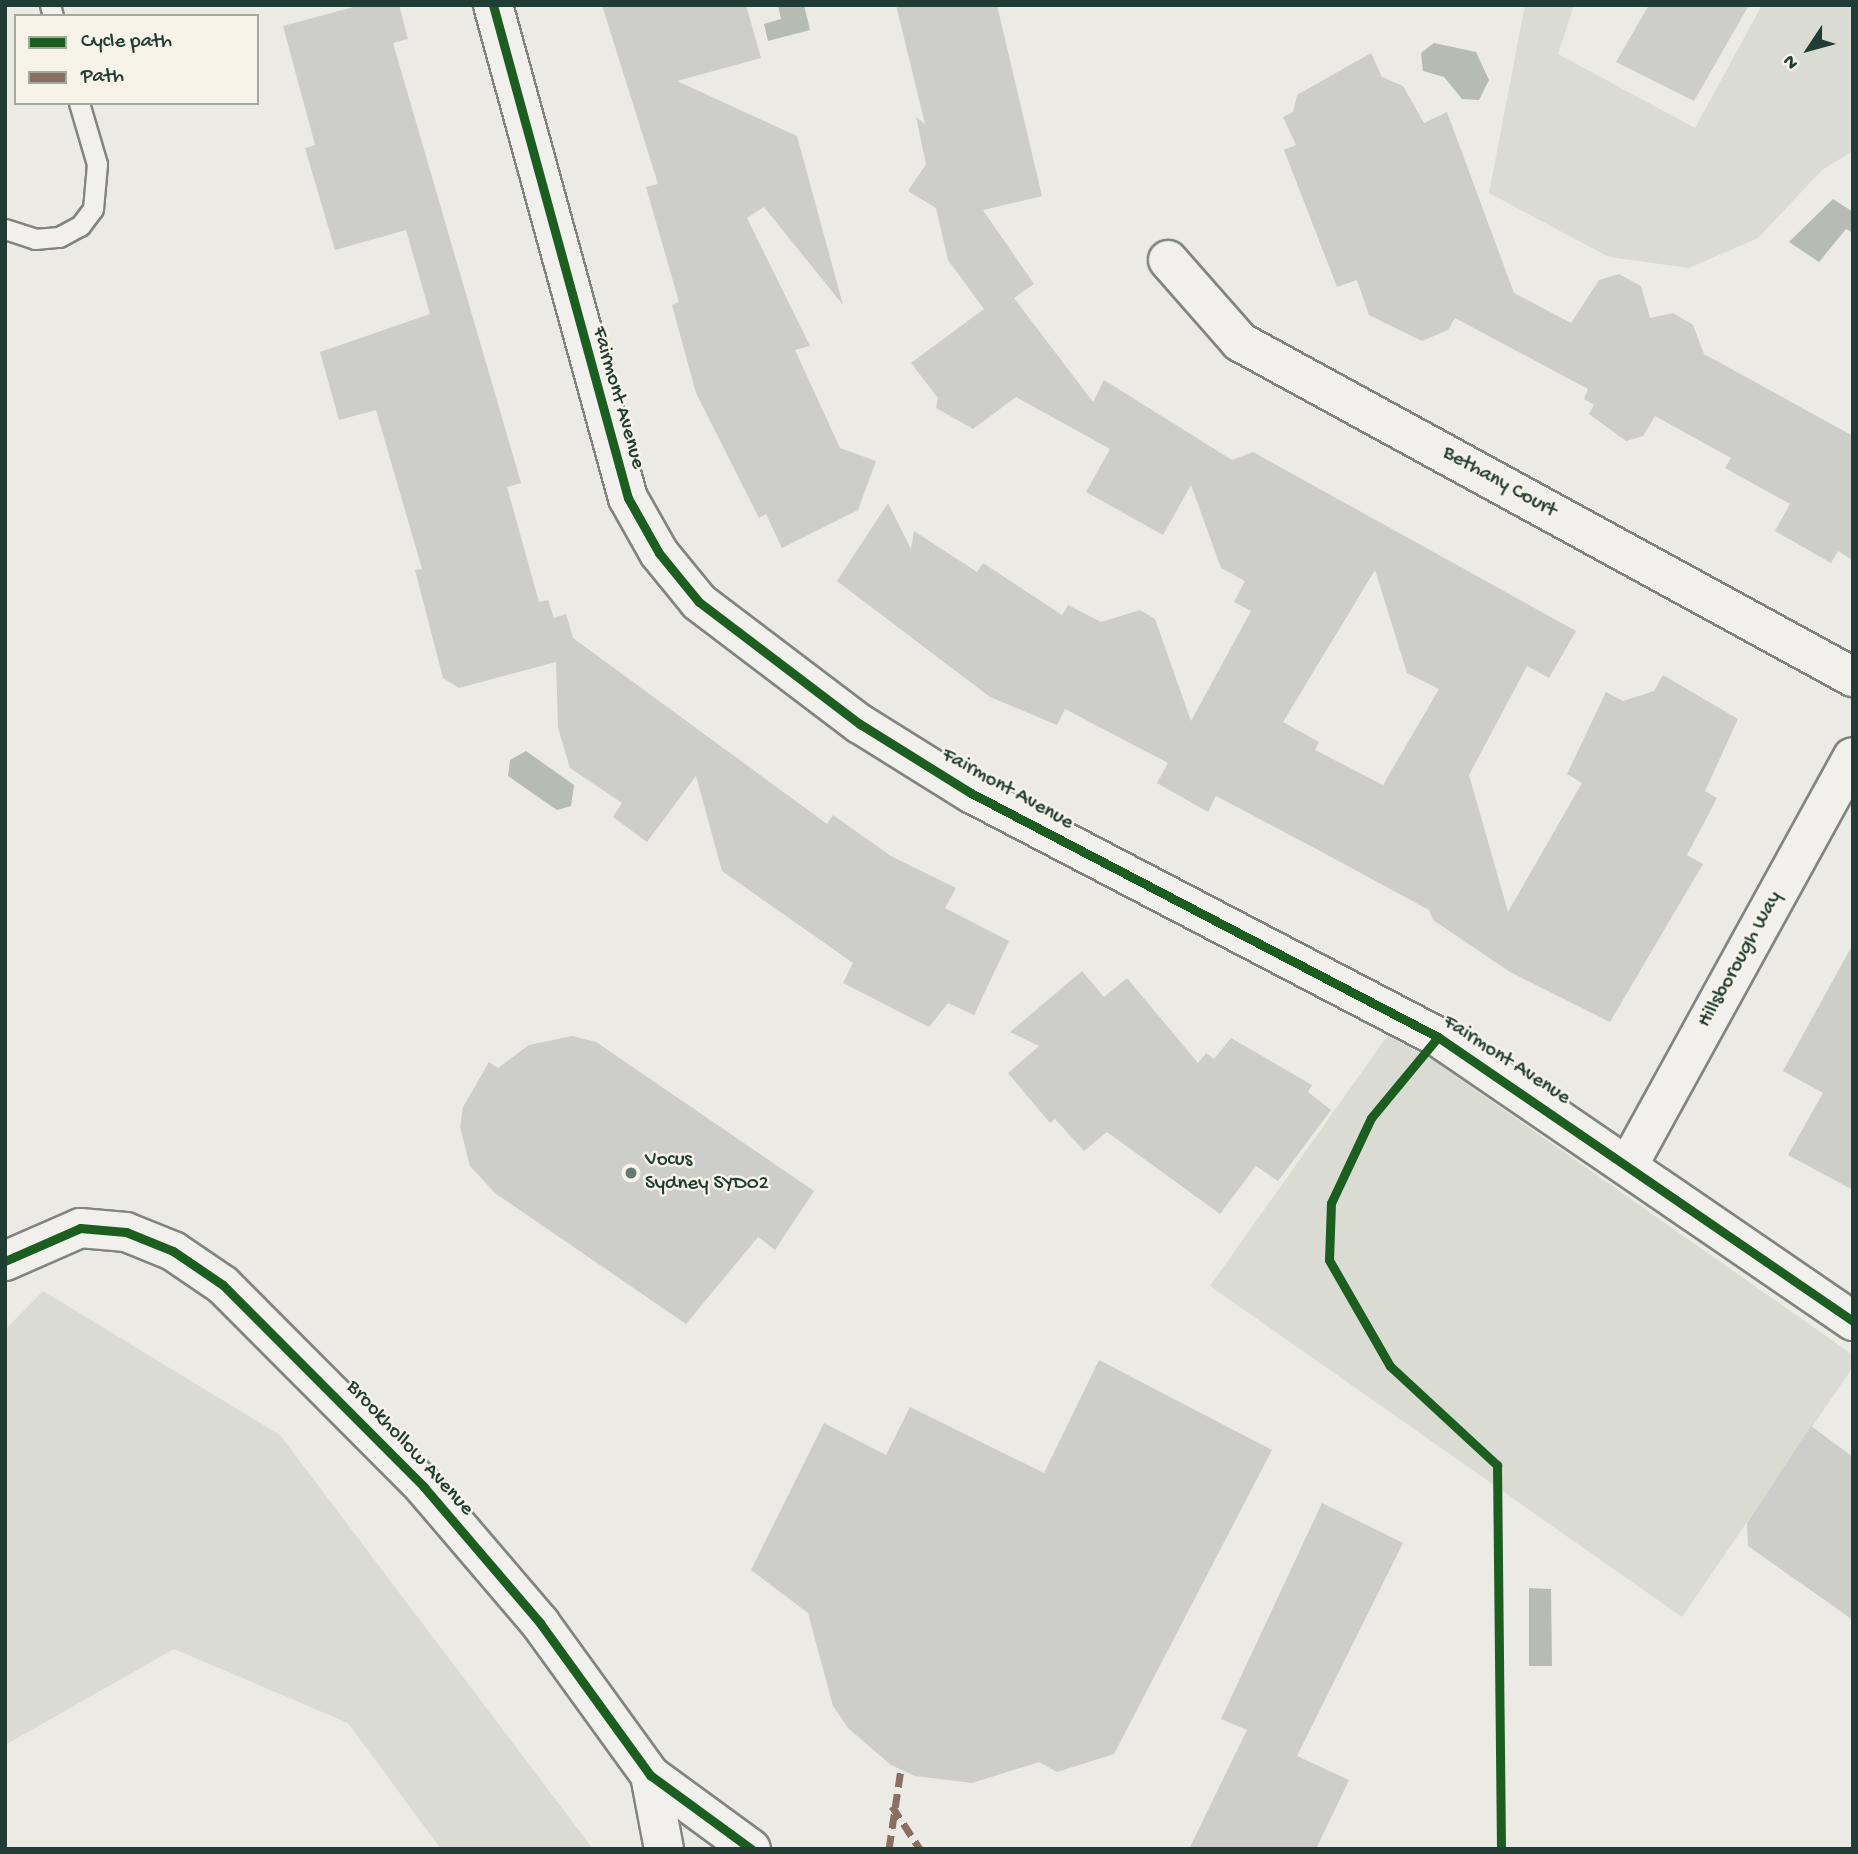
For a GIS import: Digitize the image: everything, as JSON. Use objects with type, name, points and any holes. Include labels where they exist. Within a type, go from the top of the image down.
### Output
[{"type":"street","name":"Fairmont Avenue","points":[[493,5],[628,498],[659,553],[699,602],[860,724],[971,793],[1438,1037],[1630,1162],[1853,1321]]},
{"type":"street","name":"Bethany Court","points":[[1168,260],[1241,342],[1853,677]]},
{"type":"street","name":"Hillsborough Way","points":[[1630,1162],[1853,757]]},
{"type":"street","name":"Brookhollow Avenue","points":[[5,1261],[80,1228],[126,1231],[173,1251],[223,1285],[424,1487],[540,1623],[650,1775],[751,1849]]},
{"type":"street","name":"Brookhollow Avenue","points":[[650,1775],[664,1849]]},
{"type":"lane","points":[[5,229],[35,239],[59,237],[80,226],[93,209],[97,164],[80,105]]},
{"type":"shaded area","points":[[778,5],[804,5],[810,30],[768,41],[764,24],[781,19]]},
{"type":"shaded area","points":[[1525,5],[1574,5],[1558,54],[1695,128],[1762,5],[1853,5],[1853,151],[1822,170],[1758,238],[1689,268],[1609,257],[1489,193]]},
{"type":"shaded area","points":[[1434,43],[1476,52],[1489,80],[1479,100],[1462,99],[1444,77],[1423,71],[1421,53]]},
{"type":"shaded area","points":[[1833,199],[1853,212],[1853,233],[1846,229],[1819,262],[1789,242]]},
{"type":"shaded area","points":[[526,751],[574,785],[571,806],[557,810],[508,776],[510,760]]},
{"type":"shaded area","points":[[1388,1035],[1430,1058],[1853,1355],[1853,1367],[1682,1617],[1210,1286]]},
{"type":"shaded area","points":[[43,1291],[280,1435],[593,1849],[441,1849],[348,1723],[174,1649],[5,1745],[5,1330]]},
{"type":"shaded area","points":[[1529,1588],[1551,1589],[1552,1666],[1529,1666]]},
{"type":"building","points":[[361,5],[399,5],[408,39],[393,43],[521,483],[507,487],[539,602],[548,600],[554,618],[566,614],[573,638],[827,824],[833,815],[891,856],[956,888],[945,908],[1009,941],[974,1015],[948,1003],[929,1027],[843,983],[853,963],[722,871],[696,776],[647,842],[613,817],[622,803],[570,768],[558,728],[556,662],[459,688],[443,678],[415,570],[422,569],[376,410],[339,420],[320,352],[430,314],[406,230],[335,250],[305,148],[315,145],[283,26]]},
{"type":"building","points":[[602,5],[746,5],[761,58],[677,81],[797,136],[843,305],[764,207],[747,218],[810,346],[795,350],[840,448],[876,461],[858,510],[782,548],[766,514],[759,518],[696,393],[672,305],[679,302],[646,187],[658,184]]},
{"type":"building","points":[[896,5],[997,5],[1042,196],[983,210],[1034,284],[1014,298],[1093,402],[1104,380],[1232,460],[1253,452],[1576,631],[1549,678],[1527,666],[1469,775],[1508,912],[1582,783],[1567,774],[1606,692],[1623,701],[1654,691],[1663,675],[1738,719],[1705,791],[1717,798],[1687,855],[1703,864],[1610,1022],[1510,972],[1433,920],[1429,910],[1216,796],[1208,812],[1157,783],[1168,763],[1065,709],[1057,725],[990,697],[837,581],[888,503],[911,549],[914,531],[977,572],[983,563],[1062,615],[1068,605],[1101,622],[1140,610],[1155,619],[1191,721],[1251,611],[1234,602],[1245,581],[1221,568],[1191,485],[1163,535],[1086,492],[1110,449],[1016,397],[973,429],[936,408],[938,398],[911,363],[984,309],[948,260],[936,208],[908,191],[926,164],[916,117],[925,124]],"holes":[[[1375,570],[1407,673],[1439,689],[1383,785],[1315,750],[1319,742],[1283,722]]]},
{"type":"building","points":[[1649,5],[1749,5],[1694,101],[1616,62]]},
{"type":"building","points":[[1371,53],[1382,77],[1403,86],[1424,123],[1447,112],[1514,293],[1571,323],[1599,280],[1619,274],[1641,286],[1650,318],[1673,313],[1693,325],[1704,354],[1853,436],[1853,560],[1838,551],[1831,563],[1775,531],[1790,504],[1725,468],[1731,458],[1655,416],[1643,436],[1626,441],[1589,414],[1594,405],[1584,399],[1588,389],[1455,318],[1448,330],[1422,341],[1369,315],[1357,280],[1337,287],[1284,150],[1296,145],[1283,117],[1293,112],[1297,95]]},
{"type":"building","points":[[1853,944],[1853,1190],[1788,1155],[1823,1093],[1783,1071]]},
{"type":"building","points":[[1082,971],[1104,997],[1127,978],[1198,1063],[1206,1053],[1214,1059],[1231,1038],[1312,1085],[1308,1092],[1331,1110],[1278,1181],[1256,1166],[1220,1214],[1107,1132],[1084,1151],[1055,1119],[1050,1123],[1008,1073],[1039,1046],[1010,1032]]},
{"type":"building","name":"Vocus Sydney SYD02","points":[[572,1036],[596,1042],[814,1191],[775,1250],[758,1237],[686,1324],[495,1193],[470,1166],[460,1127],[463,1107],[489,1062],[498,1068],[529,1045]]},
{"type":"building","points":[[1099,1360],[1272,1450],[1114,1754],[1057,1772],[1039,1762],[972,1783],[915,1776],[891,1765],[848,1728],[833,1706],[808,1613],[751,1570],[824,1423],[886,1455],[910,1407],[1044,1473]]},
{"type":"building","points":[[1811,1426],[1853,1457],[1853,1620],[1748,1546],[1747,1523]]},
{"type":"building","points":[[1322,1503],[1403,1543],[1297,1756],[1349,1780],[1316,1849],[1189,1849],[1247,1730],[1221,1719]]},
{"type":"marked path","points":[[889,1849],[901,1769]]},
{"type":"marked path","points":[[892,1806],[920,1849]]},
{"type":"cycle path","points":[[493,5],[628,498],[659,553],[699,602],[860,724],[971,793],[1438,1037],[1853,1321]]},
{"type":"cycle path","points":[[1438,1037],[1371,1118],[1331,1203],[1329,1260],[1390,1366],[1497,1465],[1501,1849]]},
{"type":"cycle path","points":[[5,1261],[80,1228],[126,1232],[173,1251],[223,1285],[424,1487],[540,1623],[650,1775],[751,1849]]},
{"type":"place","name":"Vocus Sydney SYD02","points":[[631,1173]]}]
